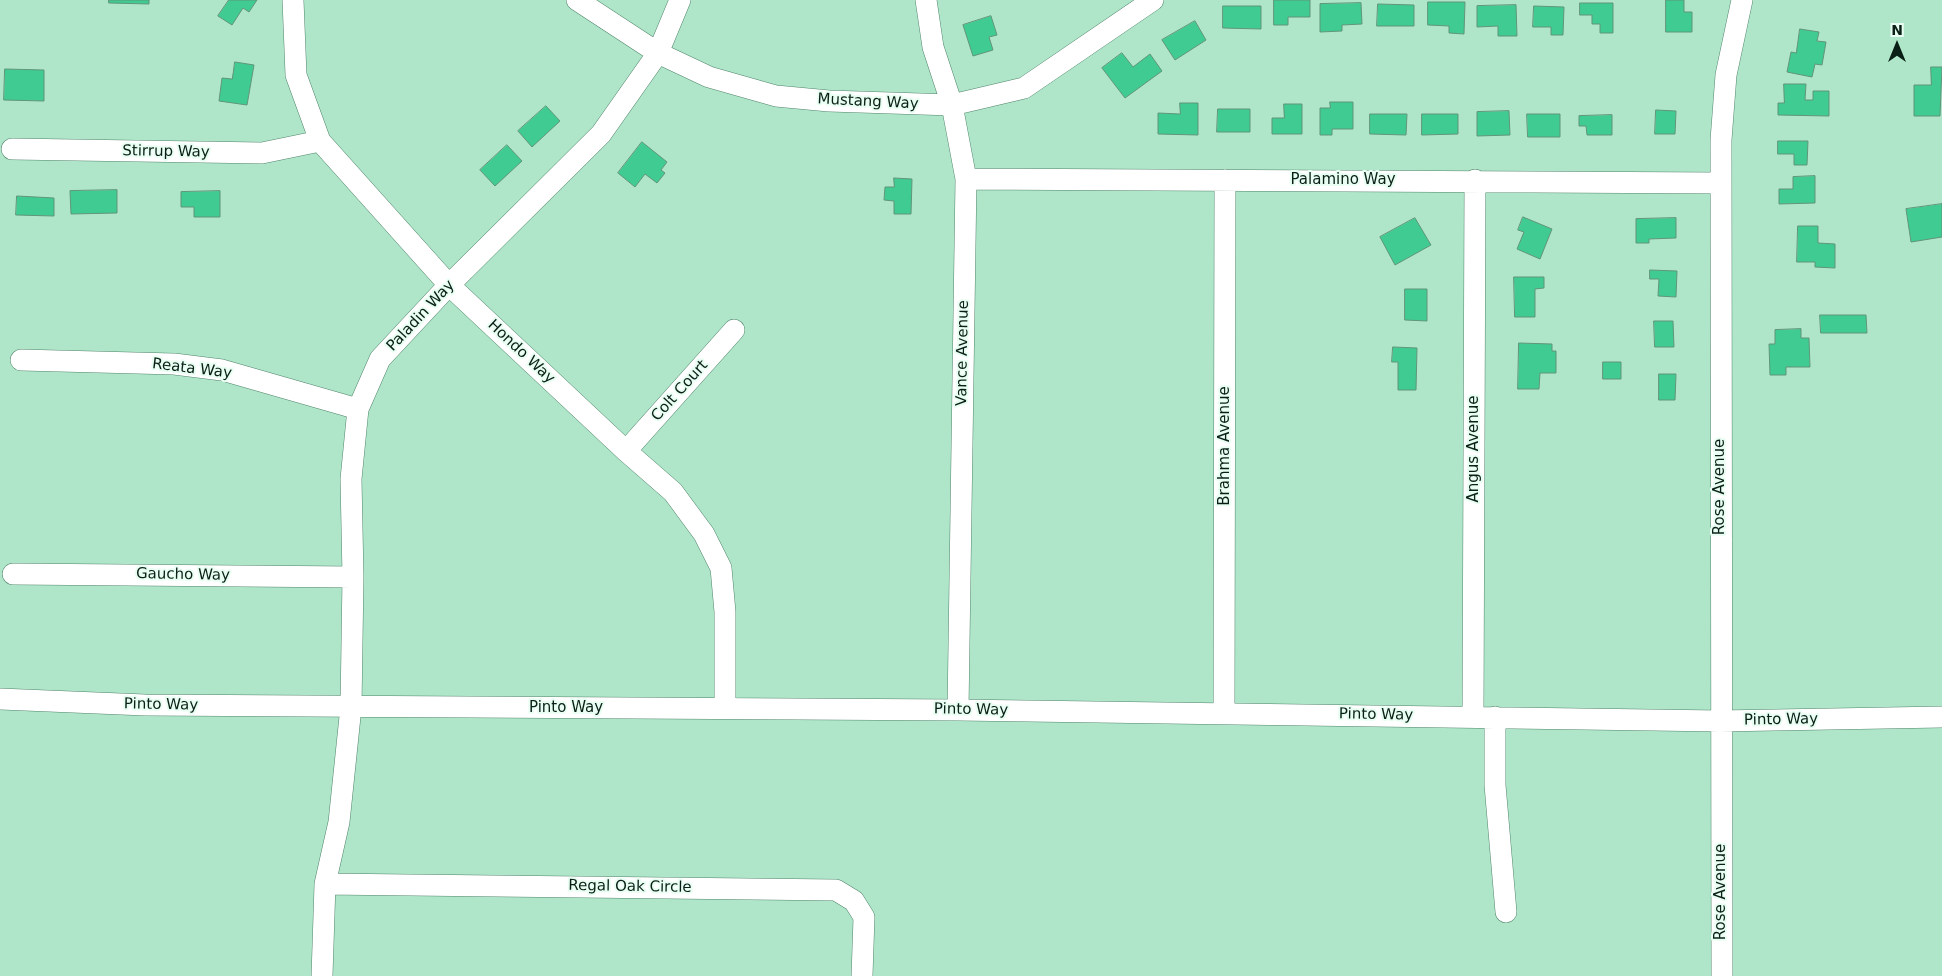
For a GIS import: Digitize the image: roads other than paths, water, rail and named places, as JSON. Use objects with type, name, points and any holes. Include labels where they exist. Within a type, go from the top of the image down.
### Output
[{"type":"street","name":"Hondo Way","points":[[292,0],[296,75],[320,141],[449,285],[626,451],[673,492],[704,534],[721,568],[725,612],[725,708]]},
{"type":"street","name":"Mustang Way","points":[[577,0],[658,53],[709,77],[776,96],[829,101],[952,106],[1024,88],[1153,0]]},
{"type":"street","name":"Paladin Way","points":[[351,707],[353,577],[351,479],[358,409],[380,359],[449,285],[601,134],[658,53],[680,0]]},
{"type":"street","name":"Vance Avenue","points":[[926,0],[933,47],[952,106],[966,179],[958,710]]},
{"type":"street","name":"Rose Avenue","points":[[1722,976],[1720,721],[1721,183],[1726,75],[1742,0]]},
{"type":"street","name":"Stirrup Way","points":[[12,149],[262,153],[320,141]]},
{"type":"street","name":"Palamino Way","points":[[966,179],[1475,180],[1721,183]]},
{"type":"street","name":"Brahma Avenue","points":[[1224,713],[1225,180]]},
{"type":"street","name":"Angus Avenue","points":[[1473,717],[1475,180]]},
{"type":"street","name":"Colt Court","points":[[626,451],[734,330]]},
{"type":"street","name":"Reata Way","points":[[21,360],[174,364],[222,370],[358,409]]},
{"type":"street","name":"Gaucho Way","points":[[13,574],[353,577]]},
{"type":"street","name":"Pinto Way","points":[[0,699],[145,705],[958,710],[1720,721],[1942,717]]},
{"type":"street","points":[[322,976],[325,884],[339,822],[351,707]]},
{"type":"street","points":[[1494,717],[1495,785],[1506,912]]},
{"type":"street","name":"Regal Oak Circle","points":[[325,884],[836,890],[854,900],[864,917],[862,976]]}]
